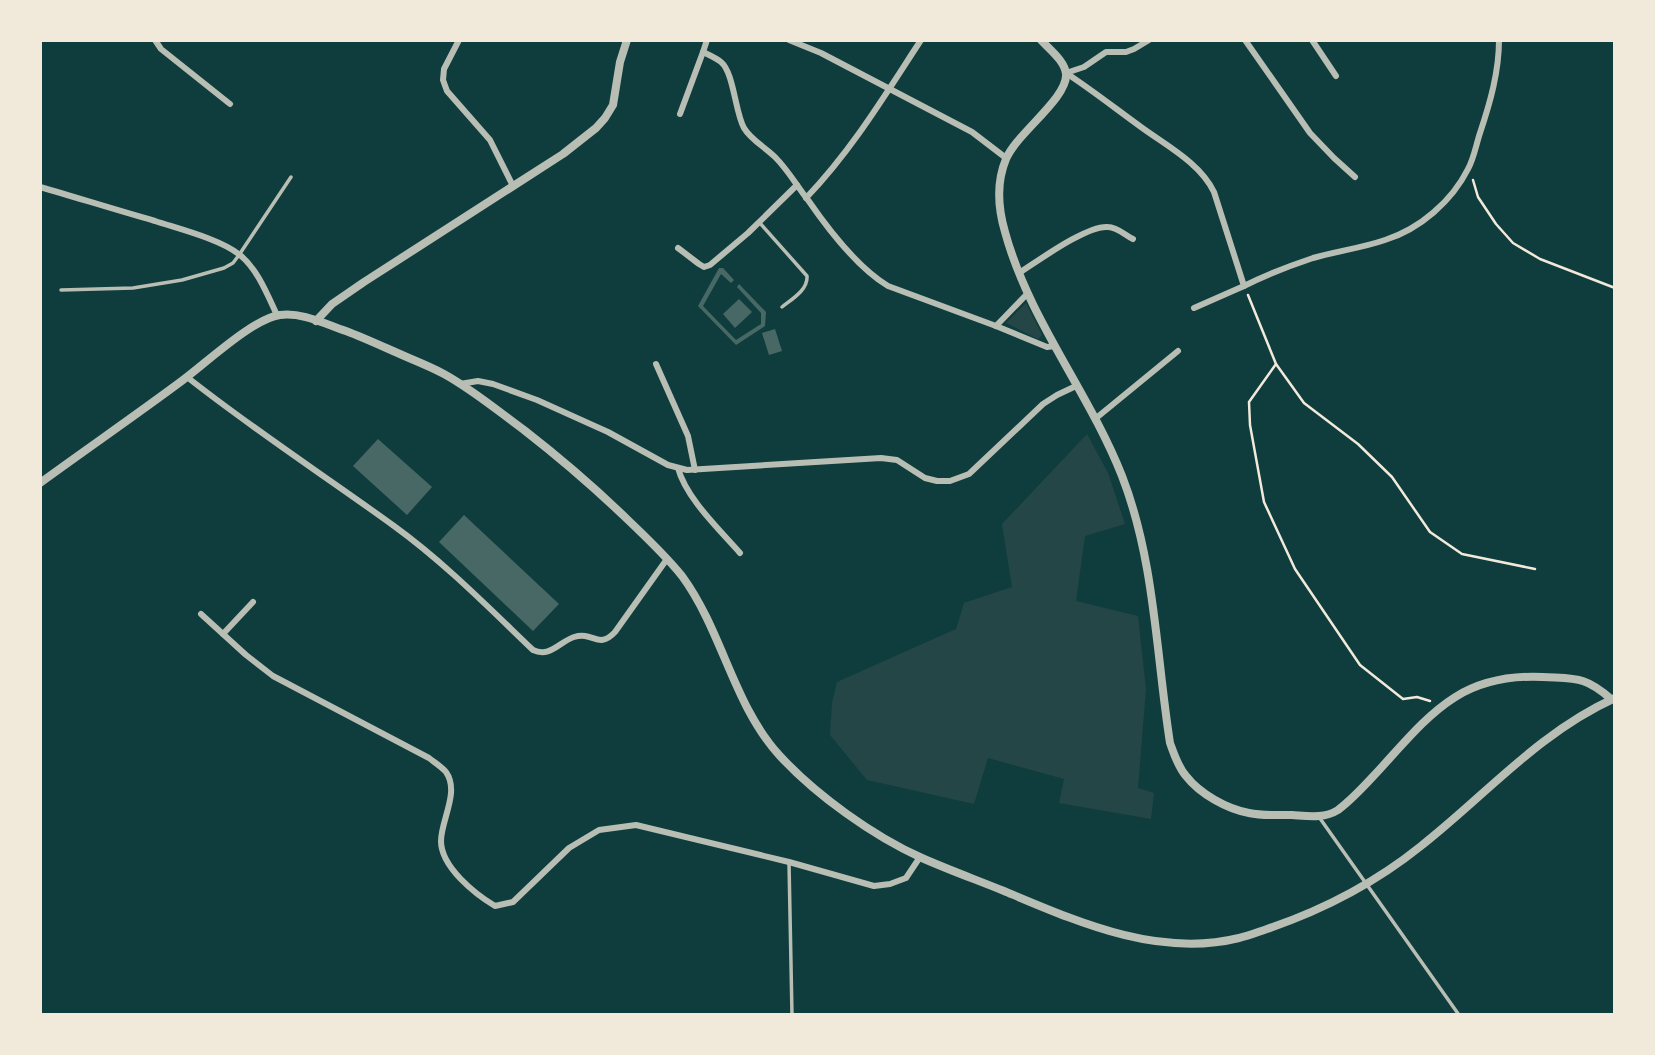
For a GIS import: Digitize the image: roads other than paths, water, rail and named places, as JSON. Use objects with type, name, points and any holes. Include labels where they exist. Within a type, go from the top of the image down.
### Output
[{"type":"street","points":[[155,40],[161,49],[230,104]]},
{"type":"street","points":[[459,40],[444,69],[443,80],[447,91],[484,131],[513,186]]},
{"type":"street","points":[[316,321],[332,304],[364,282],[564,155],[582,140],[605,118],[613,105],[627,40]]},
{"type":"street","points":[[680,114],[707,40]]},
{"type":"street","points":[[789,40],[821,53],[972,132],[1006,158]]},
{"type":"street","points":[[806,198],[864,128],[921,40]]},
{"type":"street","points":[[1041,40],[1059,60],[1066,73],[1192,164],[1209,182],[1244,286]]},
{"type":"street","points":[[1066,73],[1084,67],[1105,52],[1126,52],[1149,40]]},
{"type":"street","points":[[1245,40],[1310,133],[1355,177]]},
{"type":"street","points":[[1312,40],[1336,76]]},
{"type":"street","points":[[1194,308],[1267,275],[1313,258],[1387,240],[1422,221],[1456,190],[1469,167],[1489,105],[1499,60],[1499,40]]},
{"type":"street","points":[[703,51],[723,63],[728,72],[745,130],[774,156],[827,227],[876,278],[888,286],[1047,347],[1055,346]]},
{"type":"street","points":[[40,482],[262,321],[276,315],[316,321],[430,366],[460,384],[489,403],[601,494],[667,559],[696,598],[747,708],[779,755],[820,793],[874,832],[920,857],[1044,908],[1117,933],[1159,943],[1198,944],[1239,938],[1282,924],[1368,884],[1424,844],[1539,744],[1562,727],[1613,699],[1591,683],[1579,679],[1526,676],[1480,684],[1439,708],[1353,797],[1335,812],[1320,817],[1249,814],[1211,798],[1191,782],[1170,743],[1142,542],[1123,479],[1095,419],[1028,293],[1011,253],[1000,212],[1000,178],[1006,158],[1023,134],[1059,94],[1065,84],[1066,73]]},
{"type":"street","points":[[678,248],[704,267],[710,265],[797,185]]},
{"type":"street","points":[[40,187],[185,230],[225,246],[252,268],[276,315]]},
{"type":"street","points":[[1019,273],[1099,227],[1111,226],[1133,239]]},
{"type":"street","points":[[996,326],[1028,293]]},
{"type":"street","points":[[1095,419],[1178,351]]},
{"type":"street","points":[[656,364],[688,436],[695,470]]},
{"type":"street","points":[[187,377],[233,414],[395,527],[467,585],[538,653],[545,653],[581,635],[601,641],[608,639],[667,559]]},
{"type":"street","points":[[460,384],[478,381],[494,384],[537,400],[678,468],[695,470],[881,458],[897,460],[925,478],[937,481],[950,481],[969,474],[1043,404],[1076,386]]},
{"type":"street","points":[[678,468],[691,495],[740,553]]},
{"type":"street","points":[[223,634],[253,602]]},
{"type":"street","points":[[201,614],[273,676],[429,758],[447,773],[451,790],[441,843],[450,868],[479,897],[495,906],[513,902],[569,848],[599,830],[636,825],[789,862],[874,886],[906,878],[920,857]]},
{"type":"lane","points":[[61,290],[133,288],[182,280],[224,268],[233,263],[239,255],[291,177]]},
{"type":"lane","points":[[759,222],[807,276],[808,282],[804,289],[782,307]]},
{"type":"lane","points":[[1320,817],[1459,1015]]},
{"type":"lane","points":[[789,862],[792,1015]]}]
